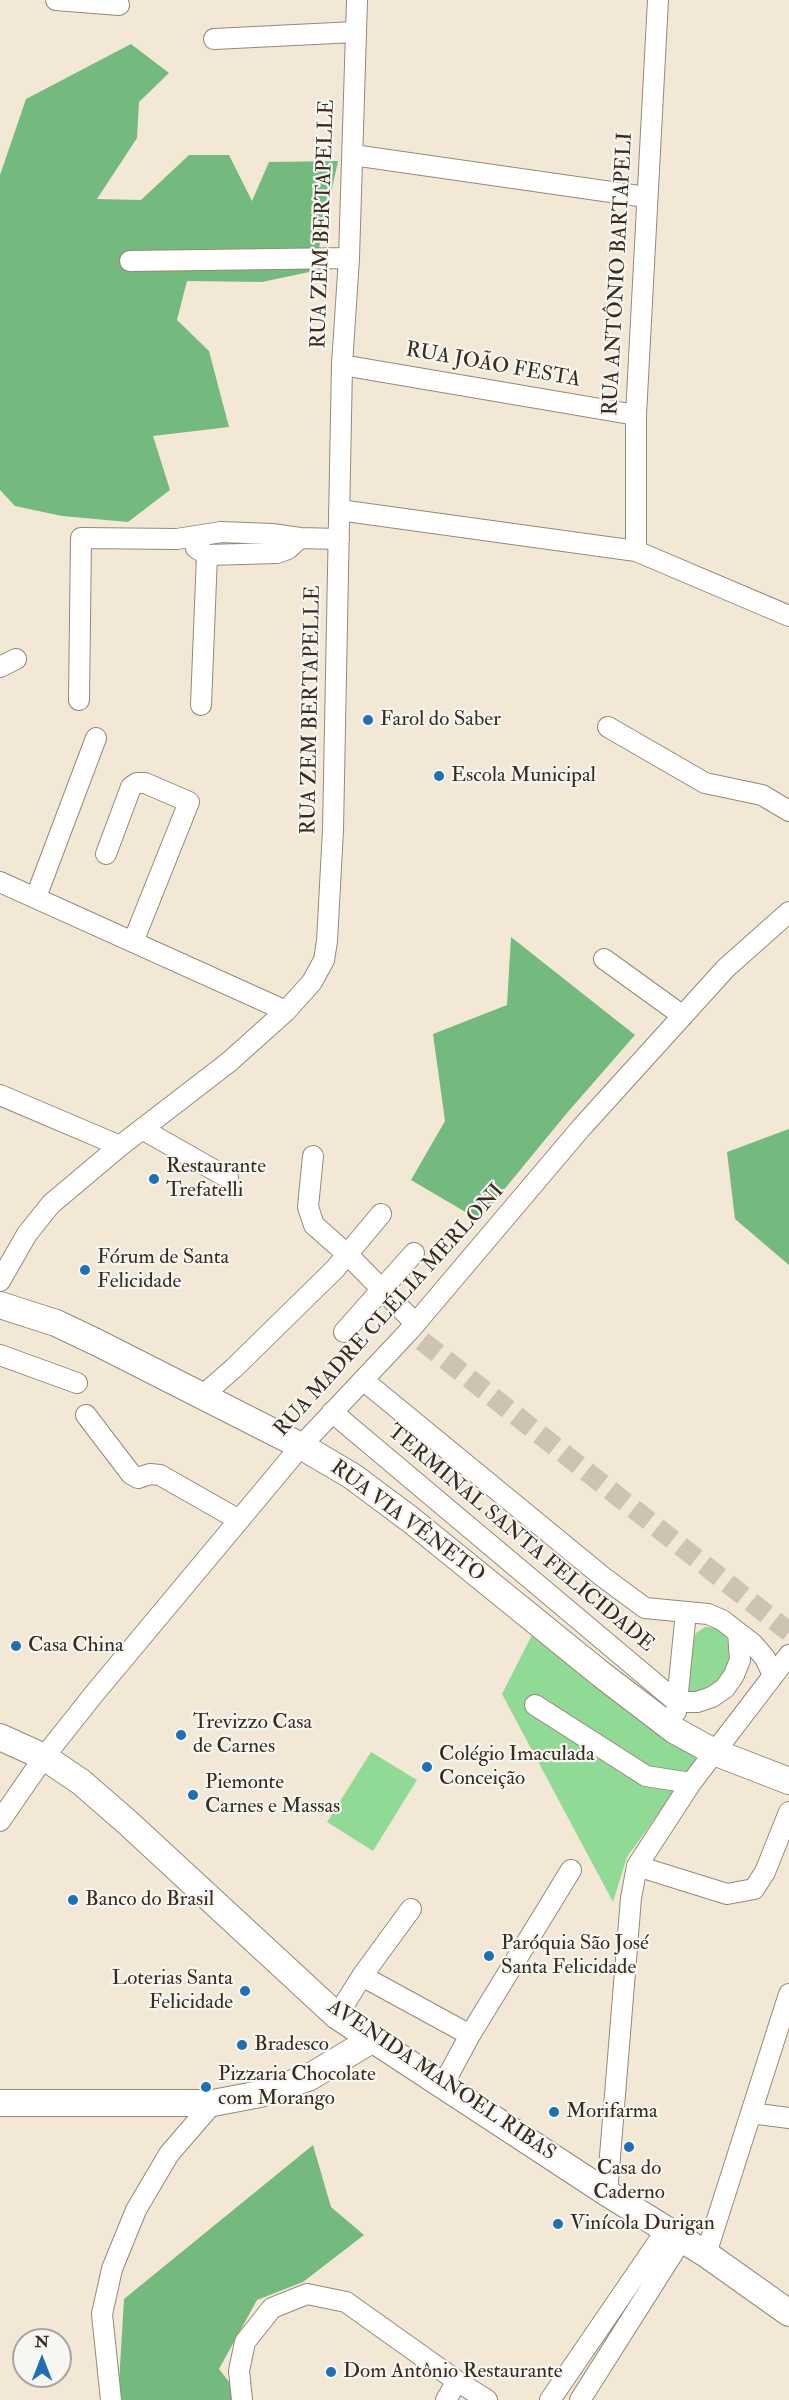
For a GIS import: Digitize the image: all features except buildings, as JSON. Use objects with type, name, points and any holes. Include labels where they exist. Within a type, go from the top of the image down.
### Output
[{"type":"main road","name":"RUA VIA VÊNETO","points":[[0,1305],[56,1323],[301,1446],[352,1476],[411,1520],[551,1635],[674,1730],[714,1752],[789,1781]]},
{"type":"main road","name":"AVENIDA MANOEL RIBAS","points":[[0,1737],[44,1757],[81,1782],[337,2016],[607,2193],[706,2254],[789,2313]]},
{"type":"main road","points":[[0,2103],[213,2103],[260,2094],[308,2078],[374,2039]]},
{"type":"street","points":[[56,0],[119,5]]},
{"type":"street","name":"RUA ZEM BERTAPELLE","points":[[0,1281],[27,1234],[51,1204],[120,1146],[229,1062],[286,1011],[312,982],[324,960],[333,830],[342,365],[349,258],[357,0]]},
{"type":"street","name":"RUA ANTÔNIO BARTAPELI","points":[[636,551],[636,415],[658,0]]},
{"type":"street","points":[[213,39],[355,32]]},
{"type":"street","points":[[352,156],[646,197]]},
{"type":"street","points":[[130,261],[349,258]]},
{"type":"street","name":"RUA JOÃO FESTA","points":[[342,365],[636,415]]},
{"type":"street","points":[[339,510],[636,551],[789,616]]},
{"type":"street","points":[[79,700],[81,538],[177,539],[221,532],[339,539]]},
{"type":"street","points":[[177,539],[207,555],[277,553],[288,549],[300,538]]},
{"type":"street","points":[[201,705],[207,555]]},
{"type":"street","points":[[608,727],[705,783],[762,795],[789,811]]},
{"type":"street","points":[[36,897],[96,738]]},
{"type":"street","points":[[106,854],[131,787],[137,783],[145,783],[189,801],[134,942]]},
{"type":"street","points":[[0,882],[286,1011]]},
{"type":"street","name":"RUA MADRE CLÉLIA MERLONI","points":[[0,1821],[44,1757],[301,1446],[363,1380],[415,1331],[581,1128],[726,968],[789,912]]},
{"type":"street","points":[[604,959],[683,1016]]},
{"type":"street","points":[[0,1095],[120,1146]]},
{"type":"street","points":[[142,1130],[228,1178]]},
{"type":"street","points":[[314,1156],[308,1207],[314,1225],[348,1255],[382,1290],[415,1331]]},
{"type":"street","points":[[202,1396],[234,1368],[348,1255],[381,1214]]},
{"type":"street","points":[[344,1332],[414,1253]]},
{"type":"street","points":[[0,1355],[77,1383]]},
{"type":"street","name":"TERMINAL SANTA FELICIDADE","points":[[363,1380],[603,1577],[645,1608],[714,1616],[730,1625],[753,1644],[765,1658],[773,1675]]},
{"type":"street","name":"TERMINAL SANTA FELICIDADE","points":[[332,1412],[677,1702]]},
{"type":"street","points":[[86,1415],[131,1474],[138,1478],[150,1474],[160,1475],[239,1520]]},
{"type":"street","name":"TERMINAL SANTA FELICIDADE","points":[[674,1730],[686,1612]]},
{"type":"street","points":[[677,1702],[697,1702],[712,1698],[725,1688],[735,1675],[740,1660],[738,1633]]},
{"type":"street","points":[[607,2193],[631,1898],[637,1866],[691,1783],[789,1655]]},
{"type":"street","points":[[536,1705],[646,1776],[691,1783]]},
{"type":"street","points":[[637,1866],[727,1894],[754,1889],[765,1872],[789,1812]]},
{"type":"street","points":[[443,2085],[470,2035],[571,1870]]},
{"type":"street","points":[[337,2016],[362,1976],[411,1909]]},
{"type":"street","points":[[362,1976],[470,2035]]},
{"type":"street","points":[[706,2254],[789,1994]]},
{"type":"street","points":[[111,2400],[102,2314],[112,2269],[136,2210],[169,2154],[213,2103]]},
{"type":"street","points":[[751,2113],[789,2118]]},
{"type":"street","points":[[550,2400],[675,2234]]},
{"type":"street","points":[[580,2400],[675,2234]]},
{"type":"street","points":[[242,2400],[239,2371],[245,2342],[272,2308],[307,2294],[346,2302],[486,2400]]},
{"type":"street","points":[[446,2400],[457,2381]]},
{"type":"green space","points":[[131,44],[169,73],[139,102],[137,138],[97,199],[141,200],[189,155],[229,155],[252,201],[269,162],[338,161],[314,271],[262,282],[187,281],[177,320],[209,351],[229,427],[153,436],[170,490],[128,522],[62,516],[15,506],[0,490],[0,175],[26,99]]},
{"type":"green space","points":[[511,937],[635,1035],[479,1220],[411,1180],[445,1121],[433,1034],[507,1005]]},
{"type":"green space","points":[[789,1129],[789,1265],[735,1219],[727,1152]]},
{"type":"green space","points":[[705,1627],[717,1628],[725,1633],[732,1655],[724,1680],[707,1691],[691,1693],[688,1689],[693,1639],[696,1633]]},
{"type":"green space","points":[[534,1631],[700,1756],[627,1857],[613,1902],[502,1694]]},
{"type":"green space","points":[[371,1752],[417,1780],[373,1851],[327,1822]]},
{"type":"green space","points":[[313,2145],[331,2207],[364,2235],[303,2282],[257,2300],[219,2369],[243,2400],[118,2400],[124,2299]]},
{"type":"tunnel","points":[[422,1341],[789,1632]]},
{"type":"place","name":"Farol do Saber","points":[[368,720]]},
{"type":"place","name":"Escola Municipal","points":[[439,776]]},
{"type":"place","name":"Restaurante Trefatelli","points":[[154,1179]]},
{"type":"place","name":"Fórum de Santa Felicidade","points":[[85,1270]]},
{"type":"place","name":"Casa China","points":[[16,1646]]},
{"type":"place","name":"Trevizzo Casa de Carnes","points":[[181,1735]]},
{"type":"place","name":"Colégio Imaculada Conceição","points":[[427,1767]]},
{"type":"place","name":"Piemonte Carnes e Massas","points":[[193,1795]]},
{"type":"place","name":"Banco do Brasil","points":[[73,1900]]},
{"type":"place","name":"Paróquia São José Santa Felicidade","points":[[489,1956]]},
{"type":"place","name":"Loterias Santa Felicidade","points":[[245,1991]]},
{"type":"place","name":"Bradesco","points":[[242,2045]]},
{"type":"place","name":"Pizzaria Chocolate com Morango","points":[[206,2087]]},
{"type":"place","name":"Morifarma","points":[[554,2112]]},
{"type":"place","name":"Casa do Caderno","points":[[629,2147]]},
{"type":"place","name":"Vinícola Durigan","points":[[558,2224]]},
{"type":"place","name":"Dom Antônio Restaurante","points":[[331,2372]]}]
